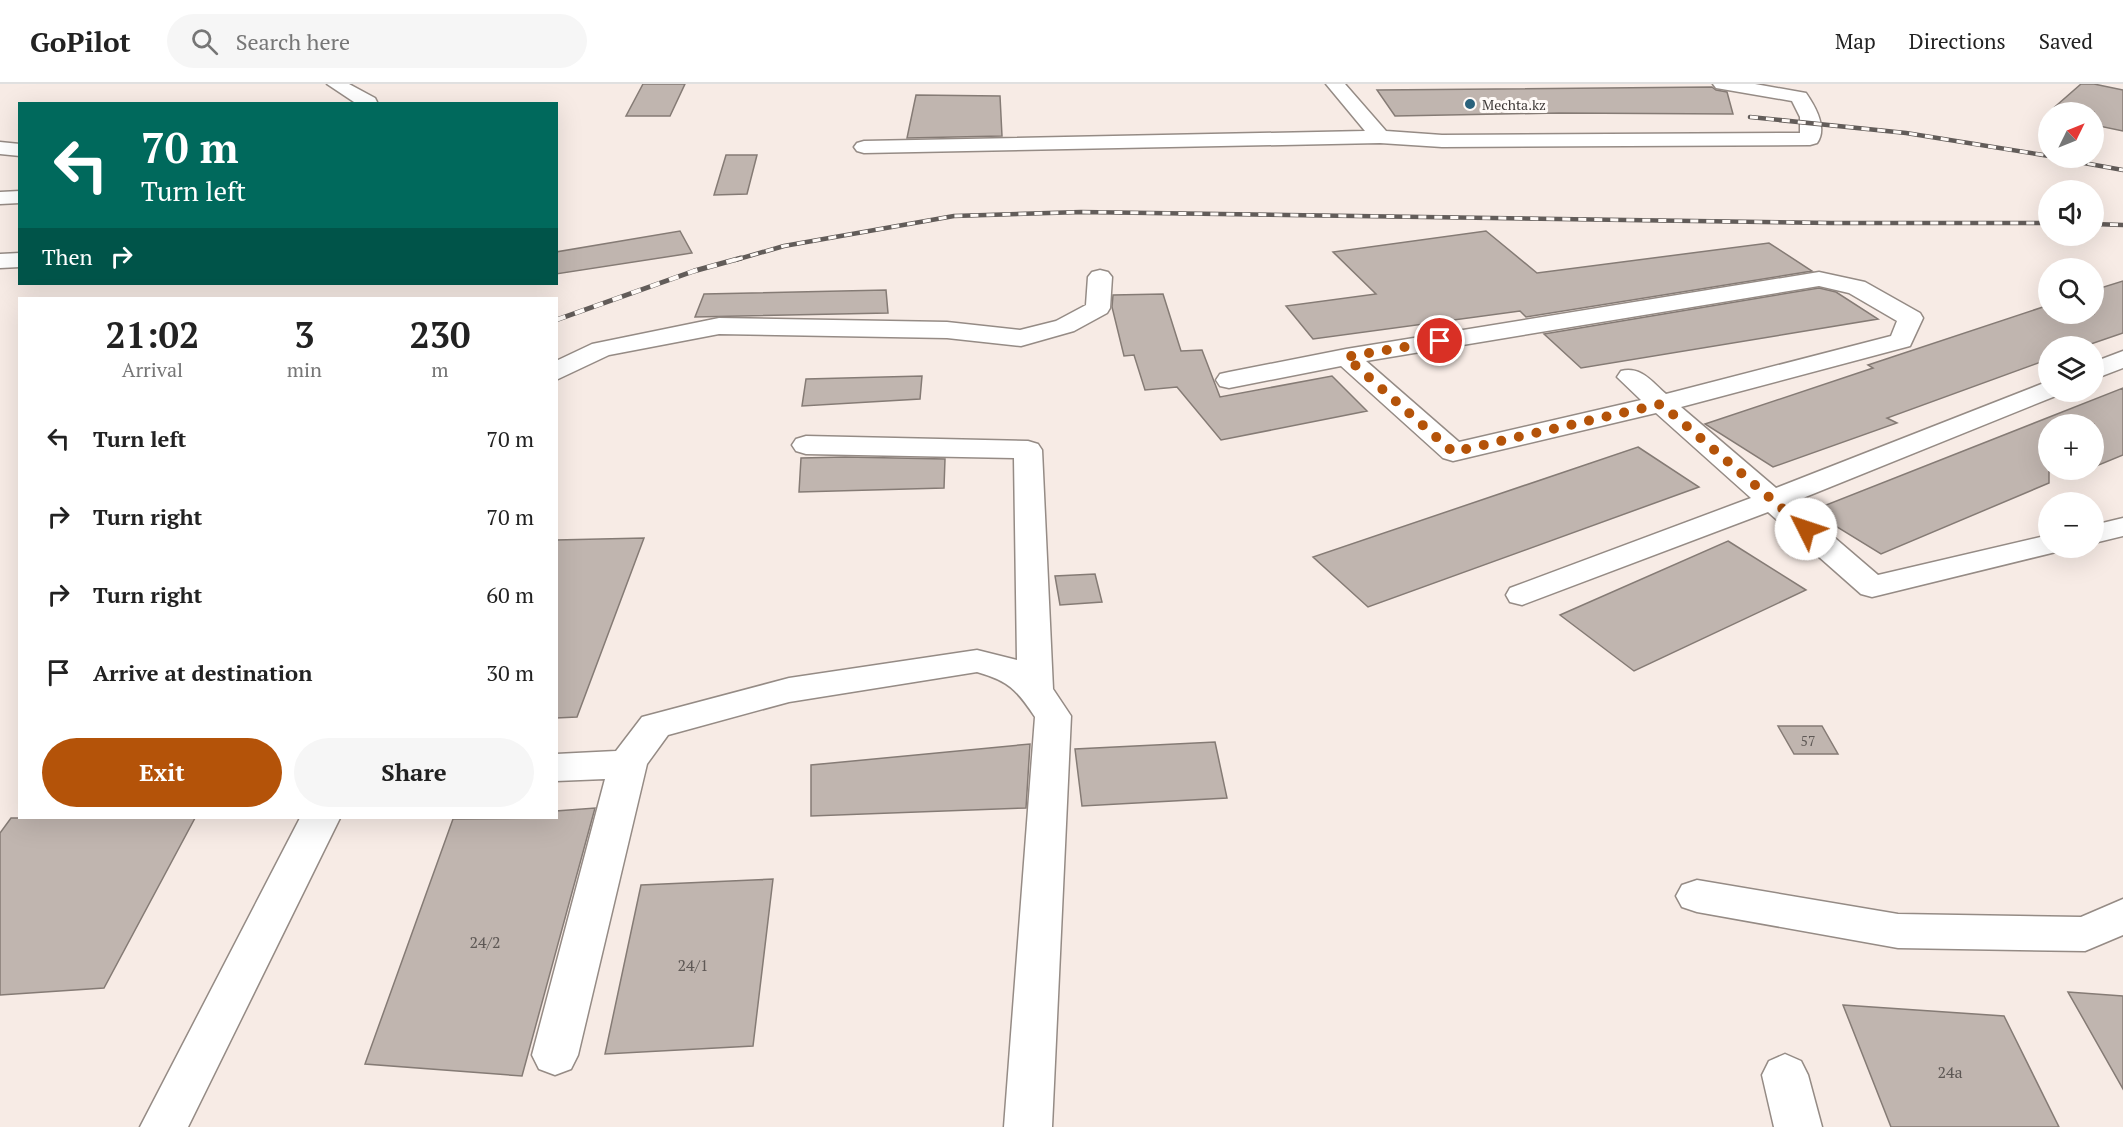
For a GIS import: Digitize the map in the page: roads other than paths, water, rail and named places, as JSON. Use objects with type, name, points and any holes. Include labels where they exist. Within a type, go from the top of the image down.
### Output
[{"type":"lane","points":[[336,84],[368,102]]},
{"type":"lane","points":[[1335,84],[1380,137]]},
{"type":"lane","points":[[864,147],[1380,137],[1442,141],[1810,139],[1810,117],[1799,97],[1722,84]]},
{"type":"lane","points":[[0,148],[18,150]]},
{"type":"lane","points":[[0,198],[18,197]]},
{"type":"lane","points":[[0,261],[18,260]]},
{"type":"lane","points":[[558,371],[601,349],[719,326],[946,330],[1022,338],[1065,326],[1098,308],[1100,277]]},
{"type":"lane","points":[[1229,380],[1346,357],[1819,279],[1857,287],[1911,318],[1901,341],[1661,404],[1453,452],[1346,357]]},
{"type":"lane","points":[[2104,367],[2123,359]]},
{"type":"lane","points":[[1630,377],[1872,587],[2038,547]]},
{"type":"lane","points":[[1522,595],[1772,500],[2038,393]]},
{"type":"lane","points":[[806,445],[1028,450],[1035,690]]},
{"type":"lane","points":[[2104,531],[2123,526]]},
{"type":"lane","points":[[555,1055],[628,764],[634,752],[655,726],[789,690],[977,661],[1013,671],[1035,690],[1053,716],[1028,1127]]},
{"type":"lane","points":[[558,768],[628,764]]},
{"type":"lane","points":[[164,1127],[319,819]]},
{"type":"lane","points":[[1697,896],[1898,931],[2085,934],[2123,916]]},
{"type":"lane","points":[[1785,1075],[1798,1127]]},
{"type":"railway","points":[[1750,117],[1906,133],[2038,154]]},
{"type":"railway","points":[[2104,167],[2123,170]]},
{"type":"railway","points":[[735,260],[784,246],[954,216],[1081,212],[1831,223],[2038,223]]},
{"type":"railway","points":[[2104,224],[2123,225]]},
{"type":"railway","points":[[558,319],[694,271],[741,258]]},
{"type":"place","name":"Mechta.kz","points":[[1470,104]]}]
